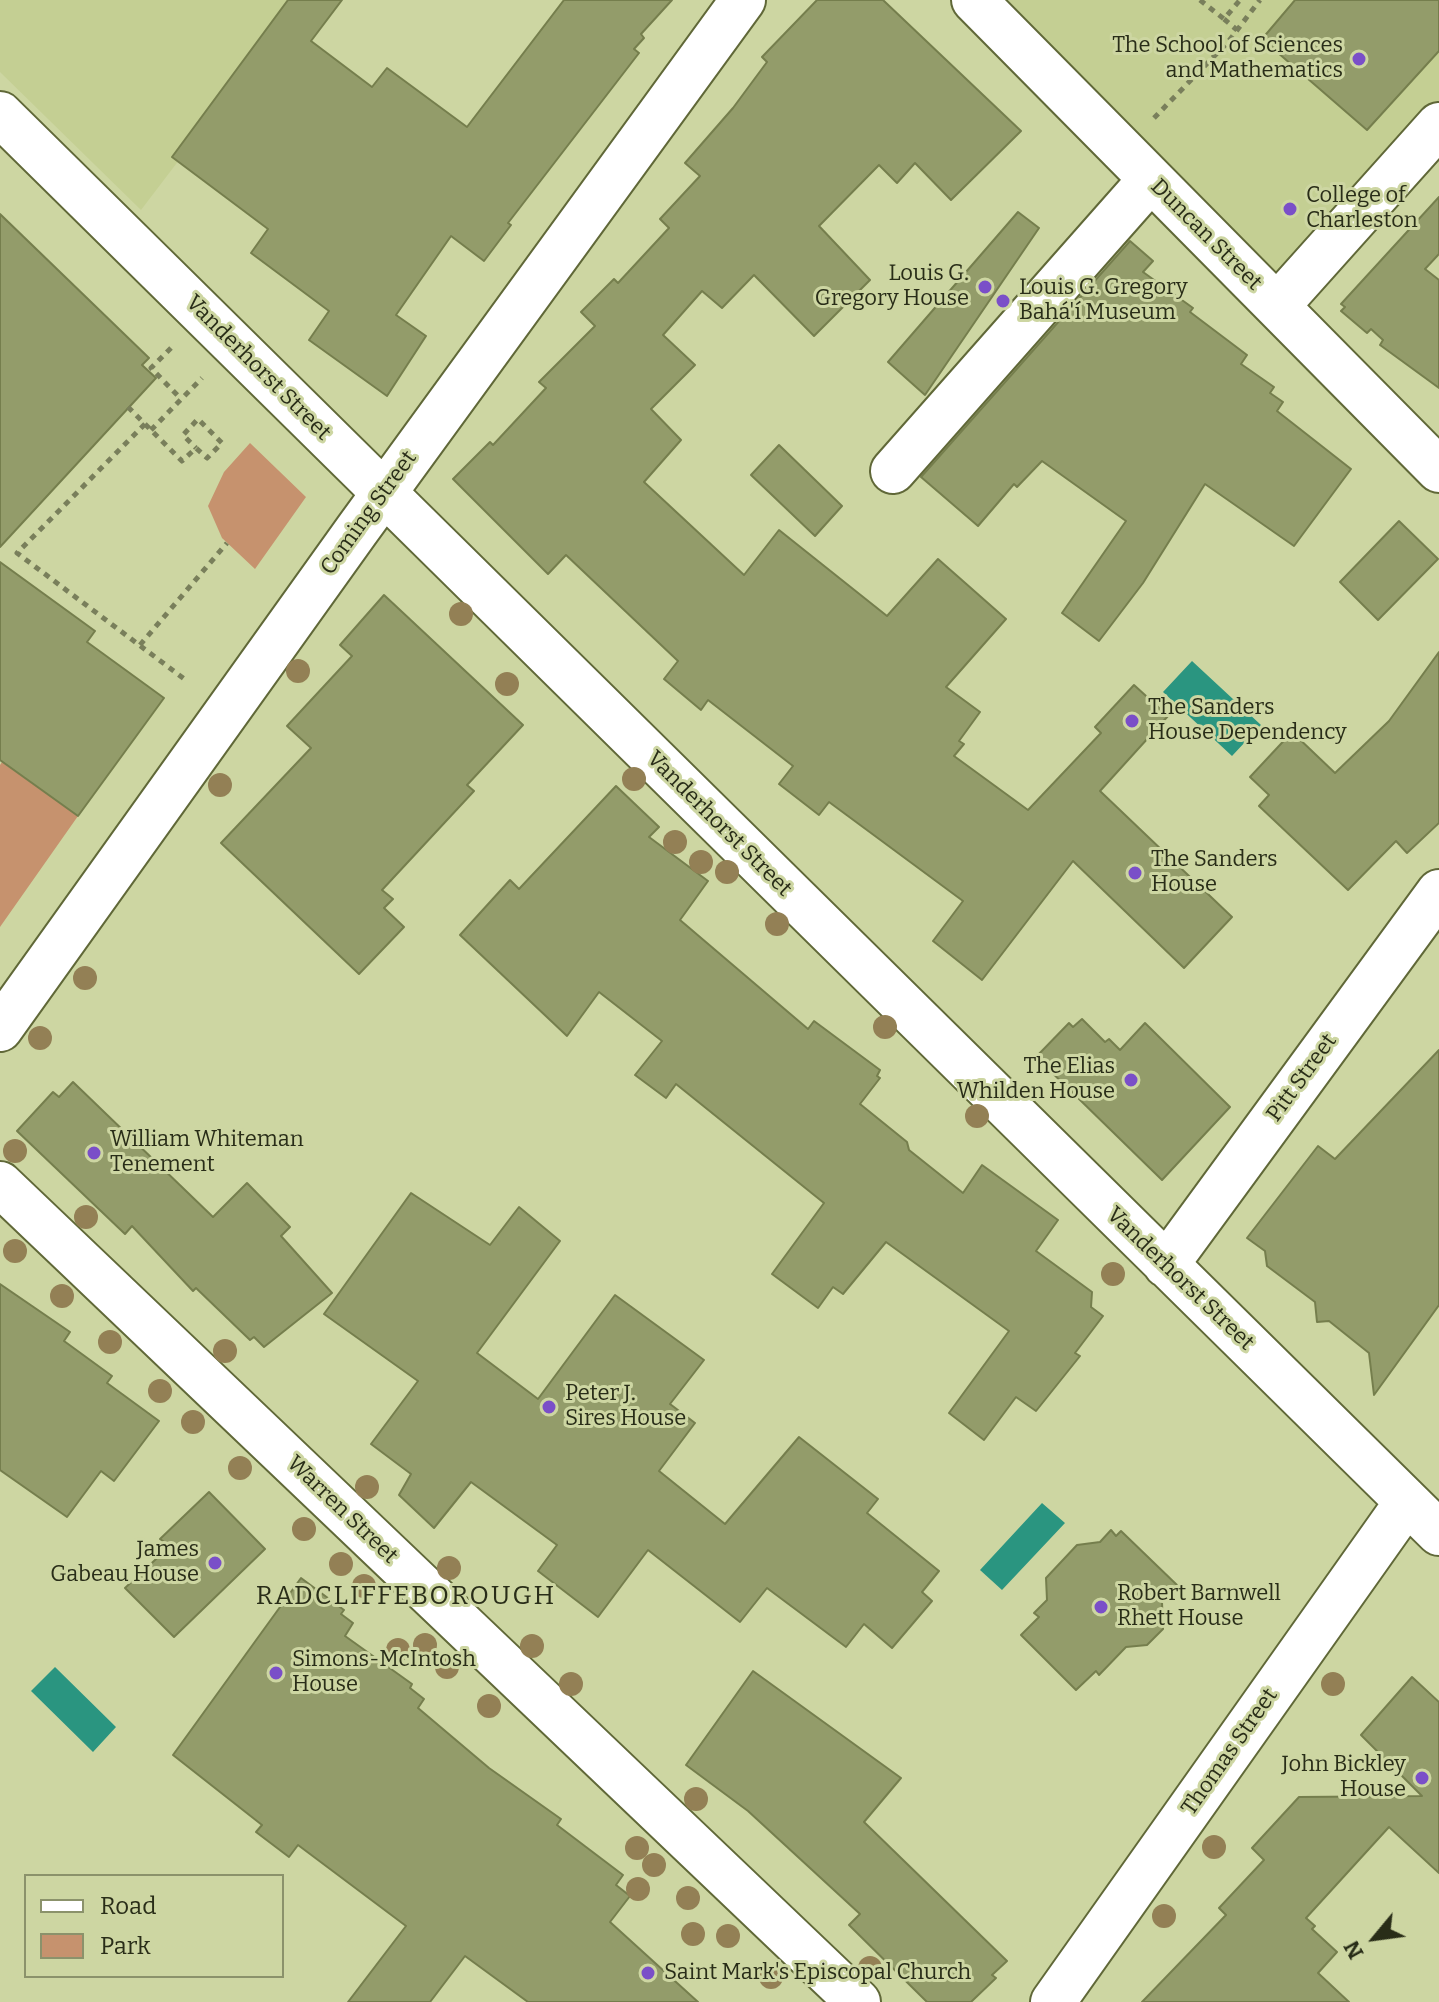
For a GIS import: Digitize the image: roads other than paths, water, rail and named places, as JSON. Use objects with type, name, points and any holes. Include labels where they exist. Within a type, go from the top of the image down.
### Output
[{"type":"street","name":"Coming Street","points":[[0,1029],[384,492],[743,0]]},
{"type":"street","name":"Duncan Street","points":[[974,0],[1439,470]]},
{"type":"street","name":"Vanderhorst Street","points":[[0,114],[1439,1533]]},
{"type":"street","points":[[1277,306],[1439,125]]},
{"type":"street","points":[[893,471],[1151,179]]},
{"type":"street","name":"Pitt Street","points":[[1166,1265],[1439,892]]},
{"type":"street","name":"Warren Street","points":[[0,1184],[858,2002]]},
{"type":"street","name":"Thomas Street","points":[[1053,2002],[1407,1502]]},
{"type":"water","points":[[1192,661],[1261,725],[1232,756],[1163,692]]},
{"type":"water","points":[[1042,1503],[1065,1523],[1002,1590],[980,1570]]},
{"type":"water","points":[[55,1667],[116,1727],[93,1752],[31,1691]]},
{"type":"place","name":"The School of Sciences and Mathematics","points":[[1359,59]]},
{"type":"place","name":"College of Charleston","points":[[1290,209]]},
{"type":"place","name":"Louis G. Gregory House","points":[[985,287]]},
{"type":"place","name":"Louis G. Gregory Bahá'í Museum","points":[[1003,301]]},
{"type":"place","name":"The Sanders House Dependency","points":[[1132,721]]},
{"type":"place","name":"The Sanders House","points":[[1135,873]]},
{"type":"place","name":"The Elias Whilden House","points":[[1131,1080]]},
{"type":"place","name":"William Whiteman Tenement","points":[[94,1153]]},
{"type":"place","name":"Peter J. Sires House","points":[[549,1407]]},
{"type":"place","name":"James Gabeau House","points":[[215,1563]]},
{"type":"place","name":"Robert Barnwell Rhett House","points":[[1101,1607]]},
{"type":"place","name":"Simons-McIntosh House","points":[[276,1673]]},
{"type":"place","name":"John Bickley House","points":[[1422,1778]]},
{"type":"place","name":"Saint Mark's Episcopal Church","points":[[648,1973]]},
{"type":"district","name":"RADCLIFFEBOROUGH","points":[[406,1597]]}]
